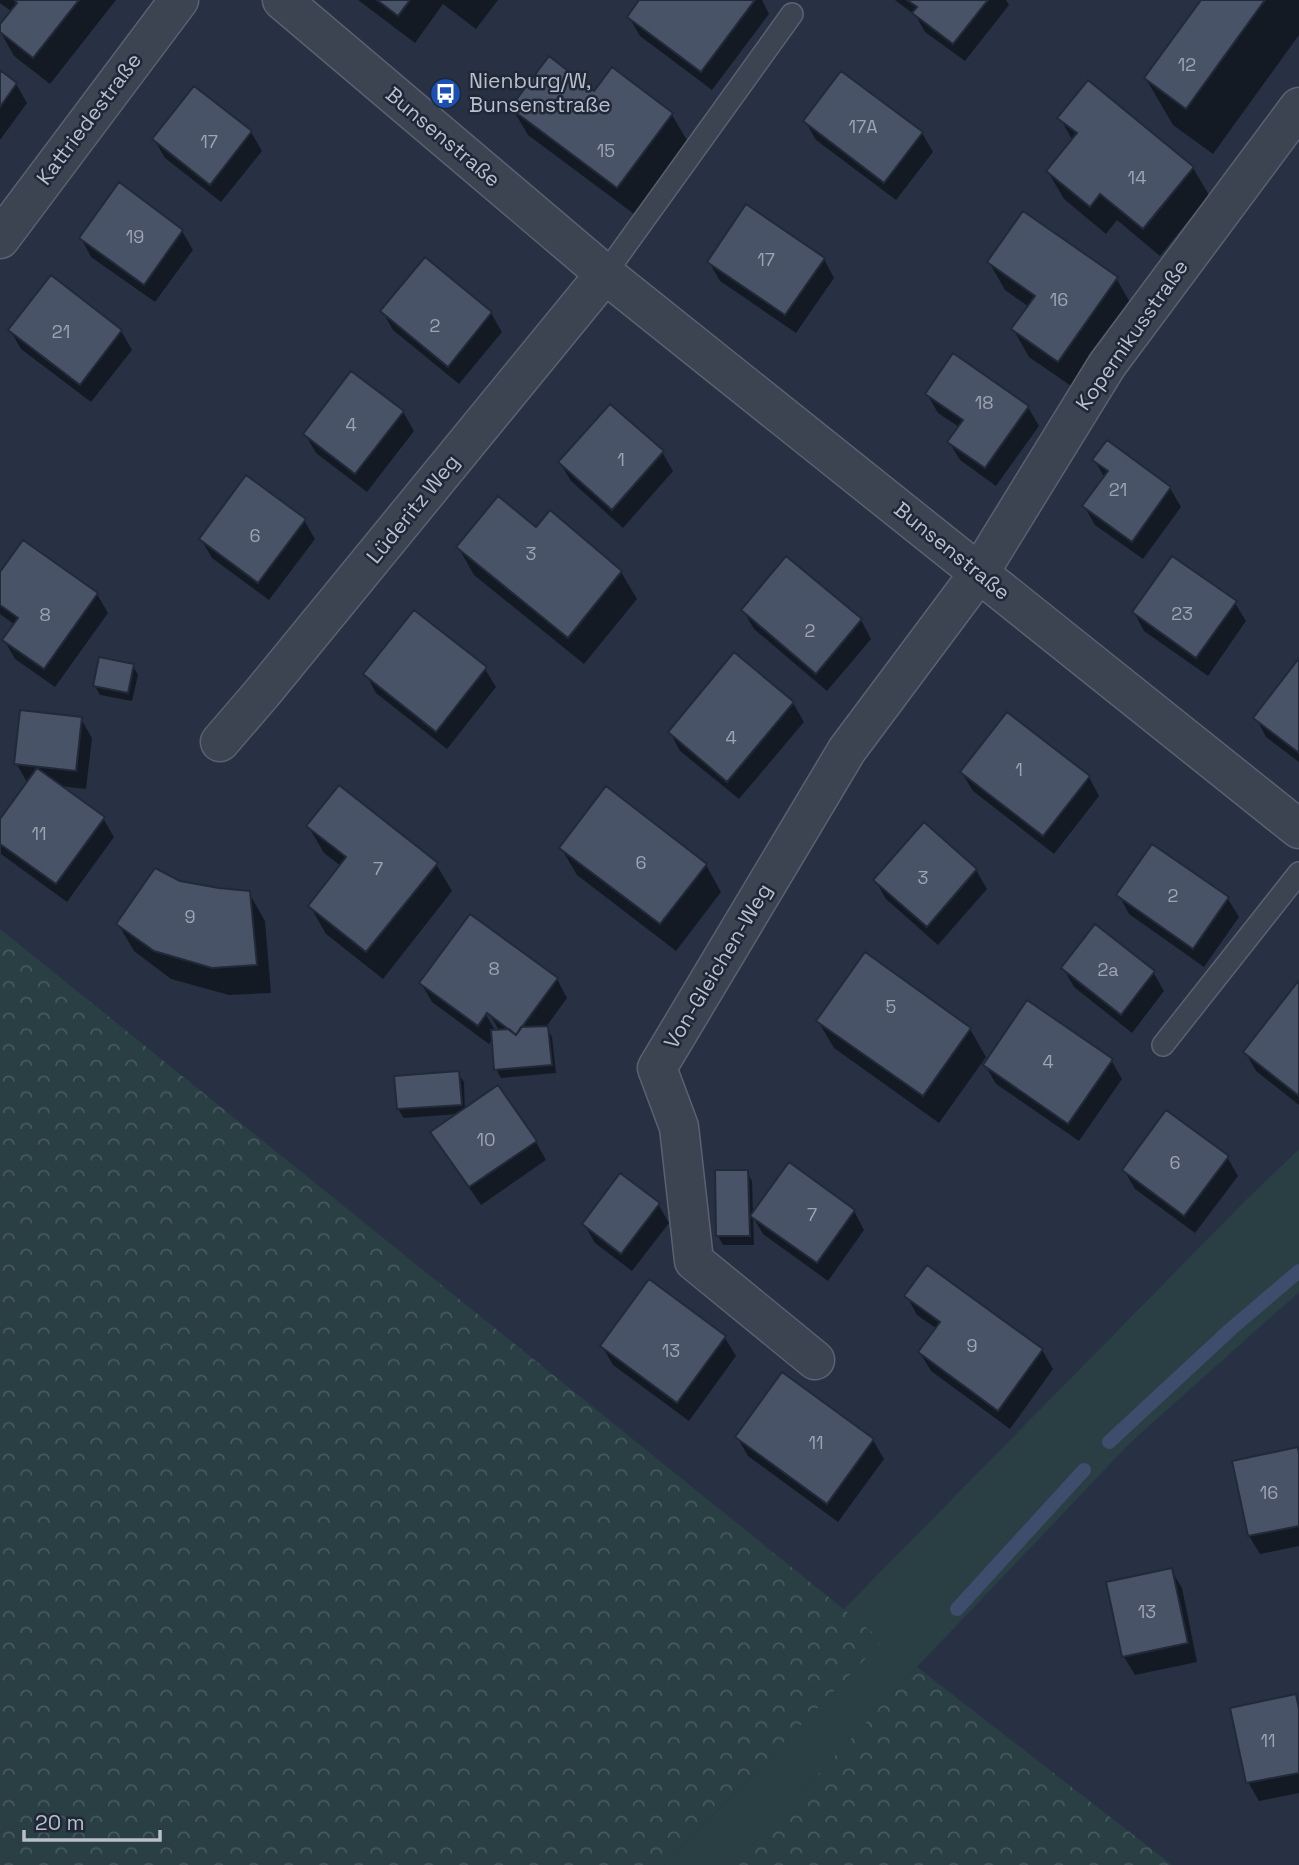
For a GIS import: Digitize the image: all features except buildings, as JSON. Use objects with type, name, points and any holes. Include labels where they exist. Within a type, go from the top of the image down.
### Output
[{"type":"street","name":"Kattriedestraße","points":[[0,239],[179,0]]},
{"type":"street","name":"Bunsenstraße","points":[[282,0],[605,274],[1299,829]]},
{"type":"street","name":"Kopernikusstraße","points":[[979,573],[1107,365],[1299,107]]},
{"type":"street","name":"Lüderitz Weg","points":[[219,742],[263,692],[605,274]]},
{"type":"street","name":"Von-Gleichen-Weg","points":[[815,1360],[694,1261],[679,1127],[657,1068],[847,750],[979,573]]},
{"type":"lane","points":[[605,274],[792,14]]},
{"type":"lane","points":[[1163,1045],[1299,873]]},
{"type":"green space","points":[[0,929],[883,1641],[664,1865],[0,1865]]},
{"type":"green space","points":[[1299,1149],[1299,1292],[1131,1442],[734,1865],[664,1865],[883,1641],[843,1610]]},
{"type":"green space","points":[[917,1667],[1172,1865],[734,1865]]},
{"type":"waterway","points":[[1109,1442],[1232,1328],[1299,1271]]},
{"type":"waterway","points":[[957,1609],[1084,1470]]},
{"type":"place","name":"Nienburg/W, Bunsenstraße","points":[[446,93]]}]
